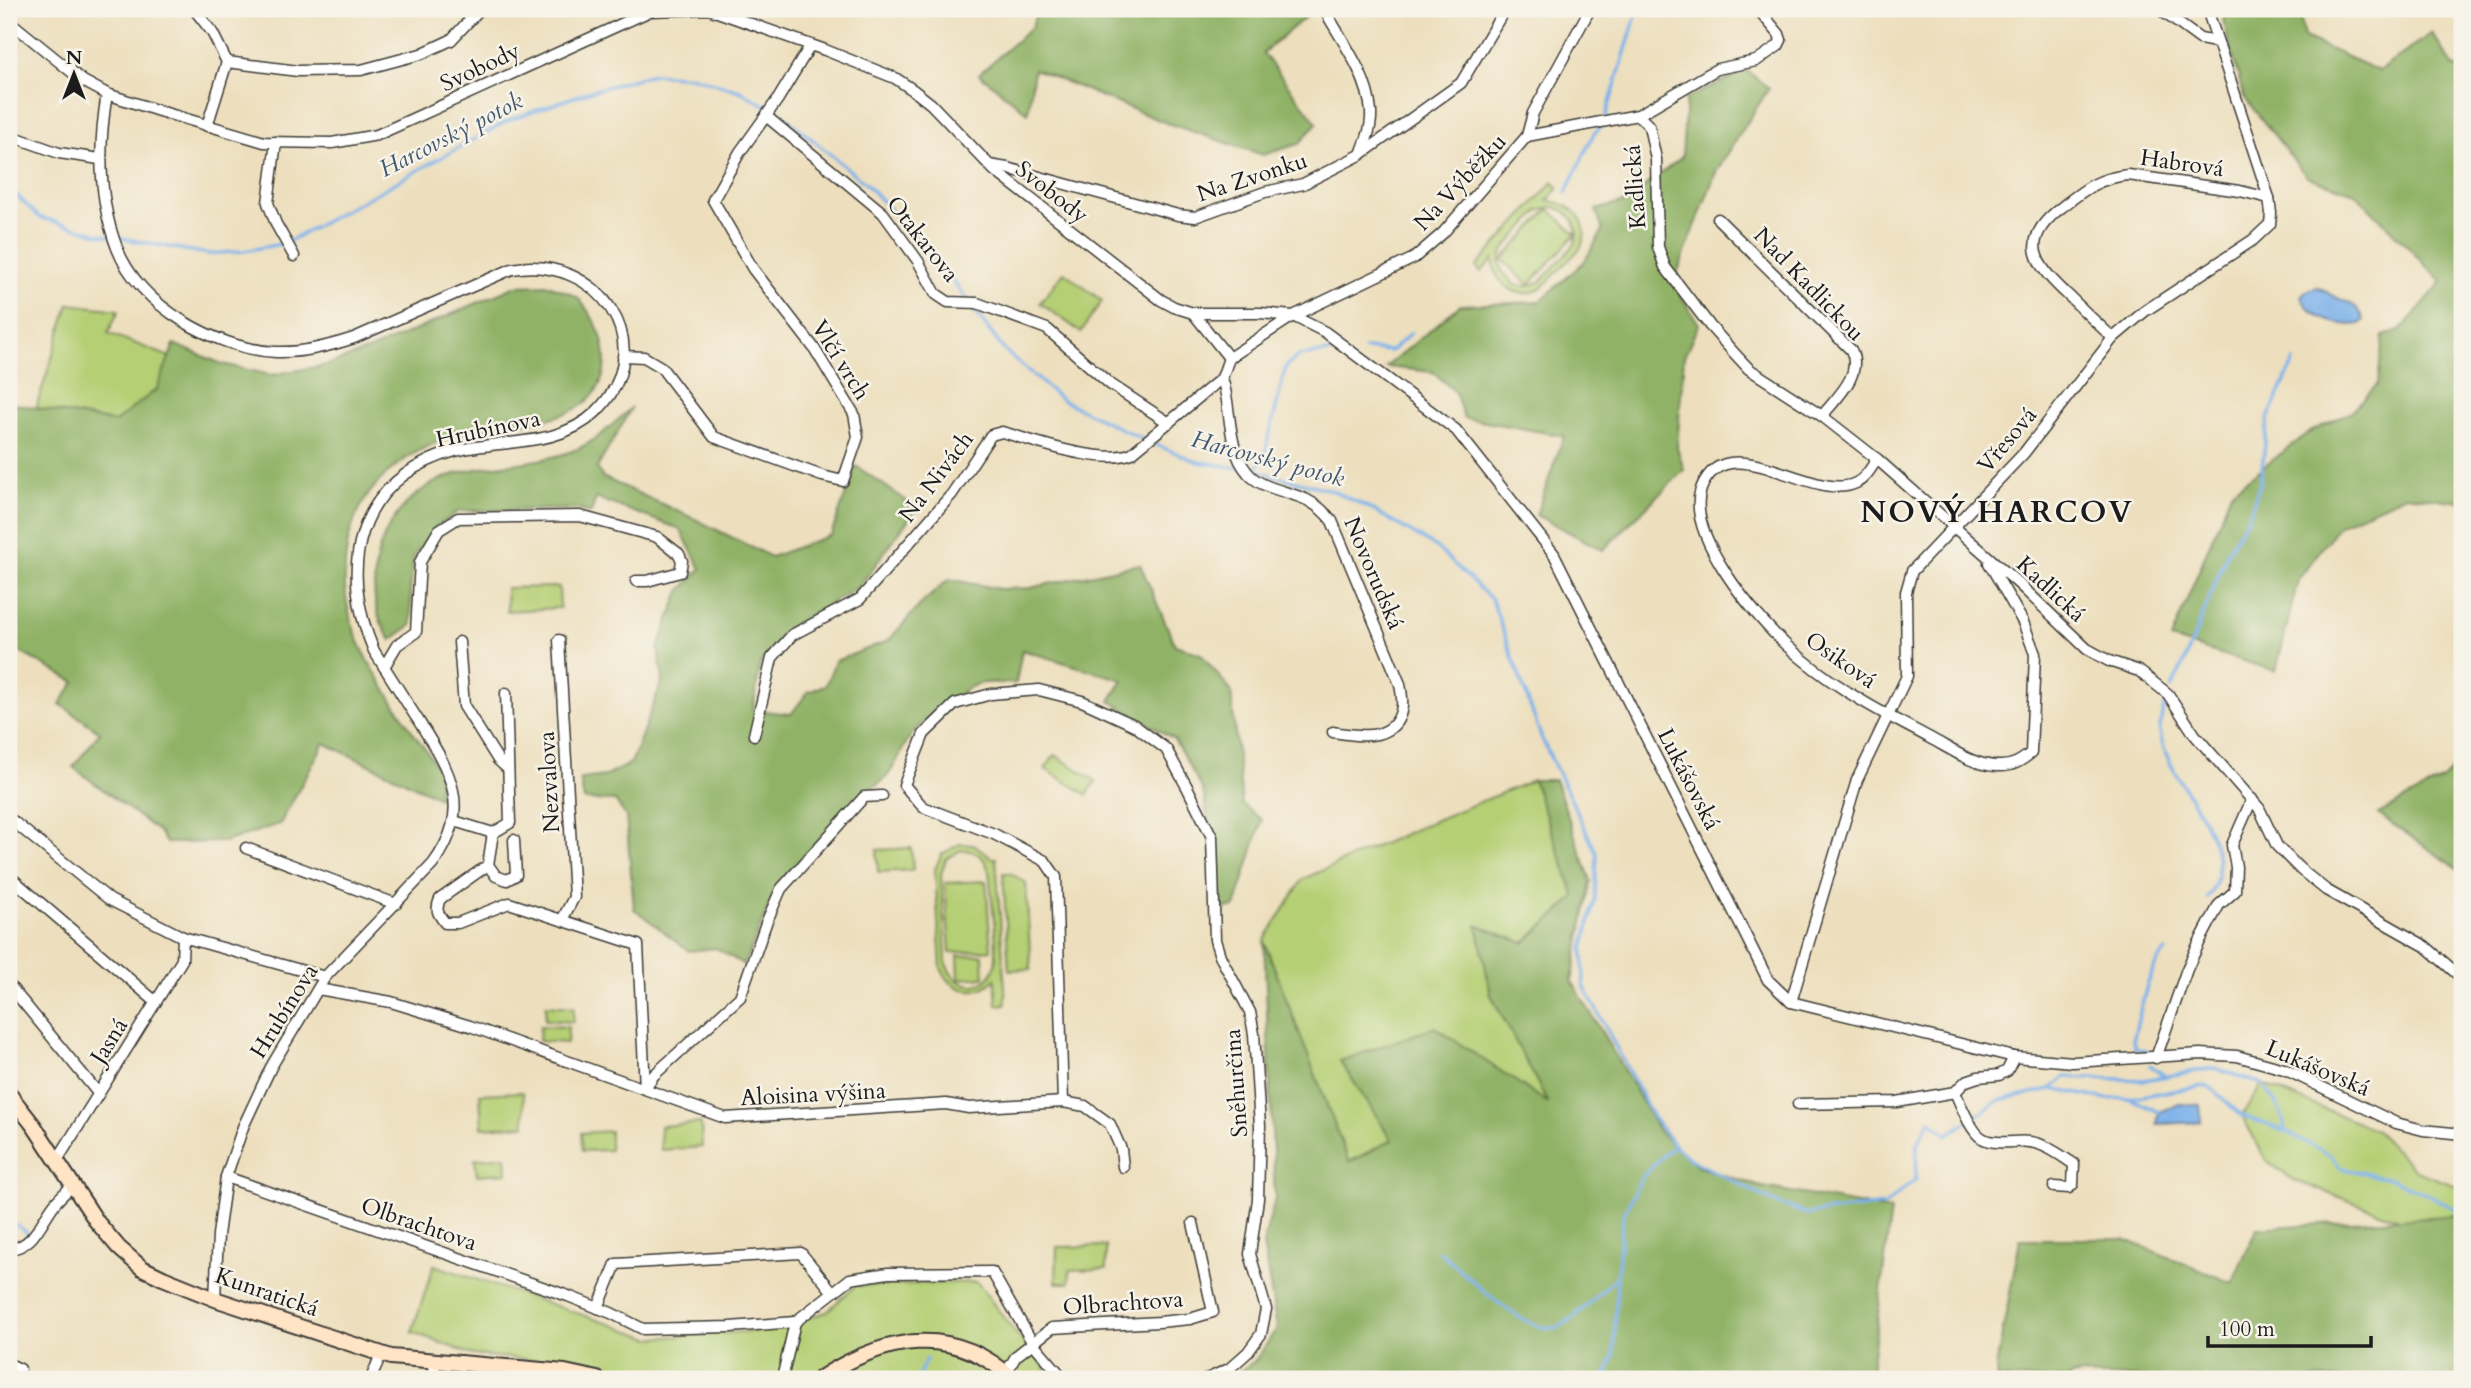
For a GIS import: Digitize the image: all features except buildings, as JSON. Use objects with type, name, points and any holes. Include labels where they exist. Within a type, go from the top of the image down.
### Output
[{"type":"street","points":[[194,9],[212,32],[227,62],[207,125]]},
{"type":"street","points":[[227,62],[298,71],[362,70],[421,54],[451,40],[480,9]]},
{"type":"street","name":"Svobody","points":[[9,20],[64,68],[107,94],[264,142],[332,142],[377,135],[651,10],[709,9],[895,78],[931,104],[989,165],[1161,300],[1174,307],[1193,313],[1293,316]]},
{"type":"street","points":[[1324,9],[1366,88],[1371,114],[1369,133],[1360,155]]},
{"type":"street","name":"Na Zvonku","points":[[989,165],[1178,215],[1195,217],[1265,192],[1303,184],[1360,155],[1461,83],[1505,9]]},
{"type":"street","name":"Na Výběžku","points":[[1293,316],[1414,258],[1443,233],[1527,136],[1533,113],[1590,9]]},
{"type":"street","points":[[1527,136],[1639,115],[1717,68],[1756,61],[1778,46],[1781,40],[1758,9]]},
{"type":"street","points":[[2159,9],[2200,39],[2216,42]]},
{"type":"street","name":"Vřesová","points":[[1791,1002],[1857,780],[1907,676],[1906,592],[1912,571],[2024,453],[2113,338],[2145,311],[2253,240],[2270,224],[2272,213],[2269,198],[2207,9]]},
{"type":"street","points":[[2458,9],[2462,15]]},
{"type":"street","name":"Vlčí vrch","points":[[623,356],[644,357],[661,367],[714,437],[843,481],[858,437],[854,414],[814,348],[753,269],[713,200],[740,152],[778,99],[810,46]]},
{"type":"street","name":"Hrubínova","points":[[107,94],[100,139],[100,159],[109,221],[118,250],[145,289],[163,307],[191,326],[233,344],[255,350],[278,352],[330,346],[355,338],[512,268],[538,265],[552,267],[580,278],[603,297],[619,325],[623,343],[623,356],[614,389],[598,410],[576,428],[560,434],[485,445],[439,457],[405,475],[373,509],[360,534],[355,563],[356,592],[366,634],[448,770],[454,796],[454,821],[444,850],[325,977],[271,1067],[243,1127],[226,1177],[218,1235],[215,1299]]},
{"type":"street","name":"Otakarova","points":[[767,115],[883,213],[918,261],[936,293],[948,302],[977,303],[1046,329],[1110,384],[1169,423]]},
{"type":"street","name":"Kadlická","points":[[1639,115],[1648,125],[1656,159],[1658,247],[1665,267],[1710,326],[1749,369],[1822,416],[1877,459],[2020,585],[2087,649],[2109,661],[2139,671],[2168,694],[2195,735],[2259,808],[2277,846],[2314,882],[2408,935],[2437,954],[2462,978]]},
{"type":"street","points":[[9,135],[59,153],[100,159]]},
{"type":"street","points":[[276,142],[268,203],[293,253]]},
{"type":"street","name":"Habrová","points":[[2113,338],[2044,273],[2037,259],[2035,246],[2038,232],[2047,218],[2093,183],[2119,176],[2142,176],[2269,198]]},
{"type":"street","name":"Nad Kadlickou","points":[[1718,219],[1851,350],[1855,358],[1852,378],[1822,416]]},
{"type":"street","name":"Svobody","points":[[1193,313],[1229,358]]},
{"type":"street","points":[[1222,378],[1229,358],[1293,316]]},
{"type":"street","name":"Lukášovská","points":[[1293,316],[1325,332],[1456,430],[1554,554],[1768,980],[1791,1002],[2014,1057],[2073,1062],[2214,1054],[2238,1056],[2284,1069],[2396,1124],[2462,1133]]},
{"type":"street","name":"Na Nivách","points":[[754,735],[772,658],[792,635],[860,599],[952,494],[991,435],[1002,432],[1101,457],[1124,456],[1132,453],[1222,378]]},
{"type":"street","name":"Novorudská","points":[[1222,378],[1227,394],[1232,437],[1248,473],[1268,485],[1306,500],[1323,510],[1332,521],[1400,684],[1402,706],[1395,725],[1382,734],[1362,736],[1333,732]]},
{"type":"street","name":"Osiková","points":[[1877,459],[1866,476],[1855,483],[1842,486],[1827,485],[1752,464],[1730,463],[1720,467],[1707,478],[1700,491],[1702,528],[1726,574],[1765,624],[1788,647],[1843,689],[1889,716],[1978,763],[2010,765],[2021,762],[2031,753],[2035,654],[2023,622],[1984,555]]},
{"type":"street","points":[[384,667],[397,645],[416,632],[420,562],[439,530],[458,518],[580,516],[657,537],[679,554],[682,561],[680,572],[647,581],[636,581]]},
{"type":"street","name":"Nezvalova","points":[[559,640],[575,897],[562,920]]},
{"type":"street","name":"Nezvalova","points":[[459,642],[464,706],[498,760],[508,769]]},
{"type":"street","name":"Sněhurčina","points":[[1063,1102],[1056,877],[1045,861],[1025,850],[994,834],[923,807],[904,785],[924,734],[956,704],[990,694],[1039,690],[1082,701],[1134,725],[1166,750],[1212,836],[1215,940],[1220,956],[1250,1012],[1254,1034],[1260,1126],[1258,1199],[1250,1254],[1266,1309],[1261,1334],[1248,1352],[1229,1369],[1208,1379]]},
{"type":"street","name":"Nezvalova","points":[[506,693],[510,823],[493,833],[488,865],[496,876],[507,880],[516,875],[514,840]]},
{"type":"street","points":[[645,1088],[654,1075],[740,997],[781,889],[864,797],[883,796]]},
{"type":"street","points":[[2156,1058],[2187,969],[2199,943],[2219,905],[2235,891],[2236,867],[2232,845],[2252,799]]},
{"type":"street","points":[[9,817],[110,900],[183,937],[325,977]]},
{"type":"street","points":[[454,821],[493,833]]},
{"type":"street","points":[[246,848],[396,904]]},
{"type":"street","points":[[488,865],[440,899],[438,914],[445,923],[458,923],[509,903],[638,945],[645,1088]]},
{"type":"street","points":[[9,876],[156,1002]]},
{"type":"street","name":"Jasná","points":[[56,1162],[182,960],[183,937]]},
{"type":"street","points":[[9,985],[98,1093]]},
{"type":"street","name":"Aloisina výšina","points":[[318,989],[391,1002],[470,1026],[725,1118],[946,1104],[970,1108],[1063,1102],[1086,1106],[1110,1124],[1121,1149],[1124,1167]]},
{"type":"street","points":[[1798,1104],[1897,1102],[1955,1092],[1966,1082],[1978,1077],[1999,1075],[2007,1071],[2014,1057]]},
{"type":"street","points":[[1955,1092],[1982,1139],[2033,1142],[2049,1148],[2074,1164],[2073,1184],[2069,1188],[2054,1187]]},
{"type":"street","name":"Kunratická","points":[[9,1094],[112,1239],[142,1268],[215,1299],[381,1354],[434,1362],[565,1372],[597,1379]]},
{"type":"street","name":"Olbrachtova","points":[[226,1177],[598,1308],[643,1329],[794,1322]]},
{"type":"street","points":[[9,1249],[23,1246],[30,1241],[72,1185]]},
{"type":"street","name":"Olbrachtova","points":[[1032,1342],[1052,1328],[1063,1326],[1159,1322],[1190,1319],[1213,1312],[1193,1223]]},
{"type":"street","points":[[598,1308],[615,1264],[801,1253],[832,1291]]},
{"type":"street","points":[[782,1379],[794,1322],[849,1279],[888,1273],[992,1272],[1032,1342],[1064,1379]]},
{"type":"street","points":[[819,1379],[871,1350],[907,1342],[951,1345],[978,1356],[1009,1376],[1016,1356],[1032,1342]]},
{"type":"street","points":[[371,1379],[381,1354]]},
{"type":"street","points":[[434,1362],[435,1379]]},
{"type":"street","points":[[9,1363],[20,1369]]},
{"type":"green space","points":[[1037,9],[1315,9],[1263,53],[1317,123],[1299,144],[1263,155],[1164,122],[1034,69],[1028,113],[979,74],[1032,27]]},
{"type":"green space","points":[[2228,9],[2299,9],[2304,38],[2379,71],[2432,33],[2453,66],[2462,71],[2462,502],[2406,495],[2340,524],[2298,580],[2276,671],[2171,639],[2231,492],[2308,433],[2352,411],[2378,384],[2383,336],[2400,331],[2442,282],[2355,193],[2307,177],[2244,97],[2223,20]]},
{"type":"green space","points":[[1746,70],[1769,88],[1716,172],[1673,284],[1699,324],[1684,356],[1677,447],[1684,470],[1603,550],[1536,515],[1564,436],[1464,418],[1455,392],[1433,372],[1386,367],[1460,305],[1539,302],[1584,262],[1603,230],[1596,210],[1625,202],[1682,157],[1686,99]]},
{"type":"green space","points":[[1553,182],[1559,188],[1547,201],[1572,209],[1582,222],[1584,239],[1580,248],[1544,286],[1531,293],[1515,292],[1507,287],[1497,275],[1493,259],[1481,272],[1476,267]],"holes":[[[1554,207],[1565,211],[1573,219],[1577,231],[1575,244],[1540,282],[1527,287],[1514,284],[1502,271],[1500,260],[1504,249],[1539,211]]]},
{"type":"green space","points":[[1549,209],[1576,234],[1529,285],[1502,260]]},
{"type":"green space","points":[[1064,272],[1102,301],[1081,332],[1040,303]]},
{"type":"green space","points":[[548,285],[579,299],[597,326],[605,364],[598,388],[579,407],[557,416],[462,434],[417,452],[379,481],[365,500],[354,522],[347,547],[346,600],[360,645],[436,766],[440,798],[324,743],[280,824],[224,842],[166,843],[159,832],[73,767],[100,732],[60,704],[75,682],[11,647],[9,649],[9,403],[115,422],[157,389],[174,344],[222,364],[271,375],[327,365],[372,349],[516,286]]},
{"type":"green space","points":[[69,304],[119,310],[108,333],[170,357],[157,389],[115,422],[36,408]]},
{"type":"green space","points":[[632,407],[597,468],[602,477],[771,557],[831,535],[856,466],[917,508],[859,587],[788,628],[760,664],[753,710],[791,714],[808,692],[826,685],[835,661],[888,641],[921,604],[949,579],[1000,589],[1030,588],[1140,564],[1175,645],[1201,654],[1231,691],[1242,804],[1262,820],[1235,907],[1223,909],[1203,790],[1174,739],[1110,701],[1123,680],[1022,650],[1016,683],[978,684],[962,692],[931,715],[910,737],[887,776],[862,793],[778,884],[744,965],[716,948],[689,951],[634,909],[626,816],[615,801],[584,800],[580,779],[606,776],[631,763],[663,679],[658,648],[680,591],[701,569],[680,529],[596,498],[591,513],[576,509],[459,511],[436,527],[414,556],[410,592],[412,625],[391,640],[378,613],[374,585],[377,557],[384,536],[400,511],[418,493],[459,473],[549,458],[580,448]]},
{"type":"green space","points":[[559,587],[560,608],[507,611],[506,588]]},
{"type":"green space","points":[[1055,755],[1096,781],[1087,795],[1045,769]]},
{"type":"green space","points":[[2462,760],[2462,872],[2378,814],[2443,779]]},
{"type":"green space","points":[[1533,780],[1575,897],[1524,943],[1478,926],[1491,995],[1550,1104],[1392,1140],[1349,1163],[1264,941],[1303,879]]},
{"type":"green space","points":[[1533,780],[1555,780],[1591,881],[1572,981],[1660,1132],[1699,1167],[1758,1186],[1891,1210],[1870,1379],[1228,1379],[1256,1360],[1277,1328],[1263,1244],[1275,1199],[1264,941],[1349,1162],[1392,1140],[1340,1061],[1435,1027],[1548,1103],[1491,995],[1477,925],[1524,943],[1575,897]]},
{"type":"green space","points":[[960,844],[975,845],[991,858],[996,858],[1006,1004],[997,1005],[995,979],[980,989],[965,990],[951,983],[941,968],[935,869],[942,854]],"holes":[[[961,850],[982,857],[989,872],[996,947],[995,965],[991,975],[985,981],[970,985],[955,978],[946,961],[941,874],[946,859]]]},
{"type":"green space","points":[[911,848],[913,870],[878,872],[877,850]]},
{"type":"green space","points":[[1003,873],[1010,873],[1026,883],[1031,969],[1009,970]]},
{"type":"green space","points":[[986,881],[991,950],[950,953],[945,883]]},
{"type":"green space","points":[[983,955],[984,977],[959,979],[958,956]]},
{"type":"green space","points":[[546,1005],[574,1007],[573,1022],[545,1020]]},
{"type":"green space","points":[[540,1026],[568,1027],[567,1043],[539,1041]]},
{"type":"green space","points":[[2262,1084],[2376,1130],[2416,1171],[2462,1188],[2462,1235],[2415,1225],[2293,1180],[2266,1160],[2242,1116]]},
{"type":"green space","points":[[523,1092],[525,1125],[482,1128],[480,1094]]},
{"type":"green space","points":[[701,1123],[702,1147],[661,1150],[660,1126]]},
{"type":"green space","points":[[610,1131],[610,1150],[582,1151],[581,1133]]},
{"type":"green space","points":[[506,1156],[507,1173],[477,1175],[475,1159]]},
{"type":"green space","points":[[2462,1215],[2462,1379],[2138,1379],[2073,1375],[2066,1379],[1997,1379],[1996,1367],[2020,1239],[2124,1239],[2232,1283],[2257,1228]]},
{"type":"green space","points":[[1106,1246],[1106,1269],[1070,1270],[1069,1283],[1056,1283],[1057,1247]]},
{"type":"green space","points":[[434,1265],[651,1338],[771,1330],[826,1312],[855,1286],[977,1282],[1054,1379],[635,1379],[570,1363],[473,1355],[412,1332]]},
{"type":"water","points":[[2318,287],[2355,307],[2364,320],[2360,324],[2352,325],[2335,323],[2312,311],[2301,297],[2308,290]]},
{"type":"water","points":[[2179,1104],[2200,1105],[2201,1122],[2157,1124],[2159,1112]]},
{"type":"waterway","points":[[1606,116],[1638,9]]},
{"type":"waterway","name":"Harcovský potok","points":[[9,68],[12,78],[9,98]]},
{"type":"waterway","name":"Harcovský potok","points":[[9,182],[13,192],[39,217],[98,234],[208,254],[244,251],[286,243],[509,120],[588,92],[653,74],[694,77],[740,91],[784,116],[865,183],[938,261],[967,300]]},
{"type":"waterway","points":[[1566,193],[1593,135],[1601,126]]},
{"type":"waterway","name":"Harcovský potok","points":[[971,306],[1004,350],[1062,400],[1140,438],[1198,462],[1241,468]]},
{"type":"waterway","points":[[1364,349],[1391,351],[1411,333]]},
{"type":"waterway","points":[[1256,469],[1264,457],[1286,366],[1299,356],[1330,352]]},
{"type":"waterway","points":[[2171,688],[2184,663],[2228,551],[2249,515],[2260,484],[2268,419],[2294,361]]},
{"type":"waterway","name":"Harcovský potok","points":[[1249,469],[1331,490],[1370,508],[1436,547],[1492,600],[1542,739],[1597,854],[1595,900],[1583,949],[1584,986],[1653,1117],[1674,1145],[1690,1159],[1772,1201],[1807,1214],[1885,1205],[1916,1179],[1917,1144],[1930,1120],[1947,1135],[2000,1100],[2051,1089],[2065,1077],[2144,1080],[2214,1068],[2262,1084],[2275,1101],[2283,1118],[2285,1131],[2330,1155],[2341,1168],[2390,1179],[2430,1195],[2462,1214]]},
{"type":"waterway","points":[[2166,699],[2160,727],[2165,751],[2211,837],[2218,858],[2217,879],[2207,898]]},
{"type":"waterway","points":[[2148,1052],[2135,1048],[2133,1040],[2149,980],[2166,951]]},
{"type":"waterway","points":[[2150,1065],[2165,1076]]},
{"type":"waterway","points":[[2051,1089],[2107,1099],[2203,1086],[2211,1088],[2242,1116],[2285,1131]]},
{"type":"waterway","points":[[2129,1098],[2159,1112]]},
{"type":"waterway","points":[[1600,1379],[1607,1373],[1614,1356],[1623,1215],[1642,1177],[1674,1145]]},
{"type":"waterway","points":[[9,1220],[29,1234]]},
{"type":"waterway","points":[[1439,1251],[1496,1301],[1529,1322],[1545,1327],[1558,1327],[1563,1324],[1616,1278]]},
{"type":"waterway","points":[[917,1379],[926,1359]]},
{"type":"waterway","points":[[1607,1373],[1615,1379]]},
{"type":"district","name":"NOVÝ HARCOV","points":[[1997,512]]}]
